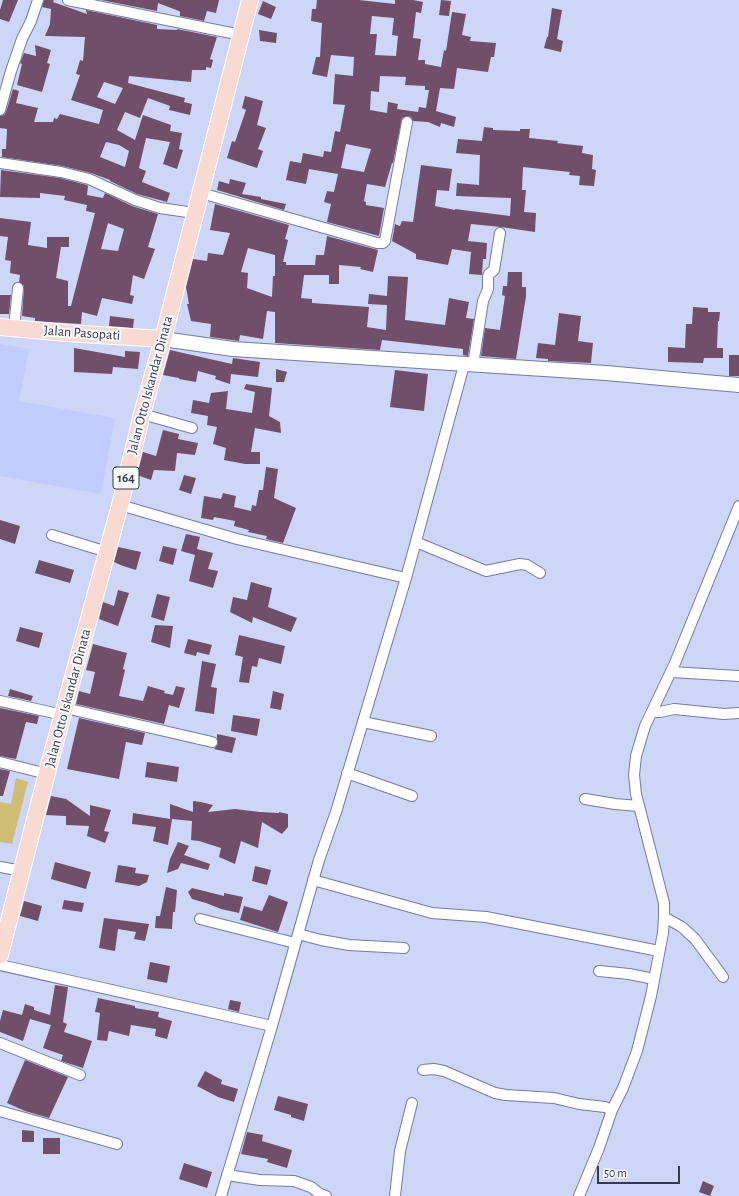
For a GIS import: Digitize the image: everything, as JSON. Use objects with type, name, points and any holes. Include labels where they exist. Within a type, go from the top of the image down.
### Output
[{"type":"main road","name":"Jalan Otto Iskandar Dinata","points":[[0,955],[47,774],[120,505],[142,414],[163,339],[194,213],[201,193],[250,0]]},
{"type":"main road","name":"Jalan Pasopati","points":[[7,327],[66,333],[163,339]]},
{"type":"street","points":[[0,110],[13,65],[38,0]]},
{"type":"street","points":[[68,0],[241,35]]},
{"type":"street","points":[[201,193],[377,243],[383,243],[385,241],[407,122]]},
{"type":"street","points":[[0,163],[54,171],[89,179],[141,202],[160,208],[194,213]]},
{"type":"street","points":[[221,1196],[247,1113],[313,880],[348,773],[469,365],[483,301],[488,289],[488,277],[494,270],[500,233]]},
{"type":"street","points":[[7,327],[18,288]]},
{"type":"street","points":[[163,339],[233,349],[606,373],[739,385]]},
{"type":"street","points":[[142,414],[192,428]]},
{"type":"street","points":[[120,505],[237,539],[406,578]]},
{"type":"street","points":[[579,1196],[599,1148],[612,1110],[623,1088],[642,1036],[663,933],[664,917],[662,893],[639,806],[634,775],[640,741],[671,672],[739,506]]},
{"type":"street","points":[[52,535],[107,552]]},
{"type":"street","points":[[416,542],[486,570],[520,564],[526,565],[540,574]]},
{"type":"street","points":[[671,672],[739,676]]},
{"type":"street","points":[[0,701],[64,711],[212,742]]},
{"type":"street","points":[[652,712],[674,709],[724,714],[739,713]]},
{"type":"street","points":[[363,722],[431,736]]},
{"type":"street","points":[[0,762],[47,774]]},
{"type":"street","points":[[348,773],[412,796]]},
{"type":"street","points":[[585,798],[615,804],[639,806]]},
{"type":"street","points":[[0,867],[22,871]]},
{"type":"street","points":[[313,880],[432,913],[486,917],[659,951]]},
{"type":"street","points":[[664,917],[682,927],[695,939],[724,977]]},
{"type":"street","points":[[200,919],[296,939],[404,948]]},
{"type":"street","points":[[0,965],[272,1026]]},
{"type":"street","points":[[599,972],[629,974],[654,979]]},
{"type":"street","points":[[0,1042],[80,1075]]},
{"type":"street","points":[[423,1070],[434,1069],[444,1071],[500,1094],[554,1098],[580,1104],[605,1107],[612,1110]]},
{"type":"street","points":[[395,1196],[400,1151],[412,1103]]},
{"type":"street","points":[[0,1111],[117,1144]]},
{"type":"street","points":[[227,1174],[260,1180],[294,1181],[311,1187],[320,1194],[326,1196]]},
{"type":"shaded area","points":[[0,344],[29,349],[19,401],[115,418],[101,494],[0,476]]},
{"type":"shaded area","points":[[16,778],[28,782],[12,844],[0,842],[0,802],[11,804]]},
{"type":"building","points":[[3,0],[18,0],[9,22],[0,19],[0,10]]},
{"type":"building","points":[[44,0],[54,0],[53,2],[87,14],[86,10],[157,25],[157,29],[177,29],[217,37],[210,59],[213,60],[211,68],[206,67],[206,70],[192,70],[191,82],[129,76],[128,83],[185,98],[184,102],[192,104],[190,115],[169,110],[170,106],[148,98],[140,118],[125,112],[117,130],[135,140],[143,115],[171,125],[170,131],[182,133],[179,149],[183,150],[177,169],[163,164],[170,142],[146,138],[139,168],[146,171],[142,182],[170,193],[167,202],[137,194],[110,180],[91,173],[62,166],[2,157],[2,149],[6,149],[7,129],[0,128],[0,116],[4,115],[6,112],[13,89],[19,91],[16,103],[38,108],[34,122],[53,122],[54,118],[57,119],[60,114],[99,124],[103,110],[71,100],[80,75],[76,74],[80,60],[83,61],[85,37],[45,36],[50,24],[51,9],[42,7]],"holes":[[[104,82],[123,88],[115,104],[97,97]],[[106,142],[119,145],[129,151],[125,167],[100,157]]]},
{"type":"building","points":[[101,0],[219,0],[216,13],[207,11],[204,21],[180,16],[179,11],[158,3],[157,11]]},
{"type":"building","points":[[317,0],[359,0],[395,4],[395,0],[413,0],[423,2],[421,13],[416,12],[413,38],[421,39],[418,60],[425,60],[425,64],[441,67],[444,50],[446,51],[452,12],[466,14],[462,35],[471,37],[470,41],[496,43],[494,57],[491,57],[488,72],[457,68],[454,89],[440,88],[436,111],[456,117],[454,127],[441,123],[440,127],[428,122],[413,121],[411,117],[408,116],[402,118],[393,163],[385,187],[367,184],[364,201],[366,202],[366,205],[384,208],[379,236],[327,222],[331,204],[324,202],[327,191],[334,192],[338,174],[309,169],[306,184],[286,180],[290,161],[301,163],[303,153],[323,157],[324,151],[331,152],[335,131],[340,132],[345,105],[333,104],[335,74],[353,76],[354,57],[331,55],[327,77],[312,74],[316,57],[320,57],[322,23],[311,21],[312,9],[316,9]],"holes":[[[372,16],[394,18],[392,35],[398,36],[396,56],[375,55],[377,34],[370,34]],[[380,76],[406,77],[405,85],[425,86],[425,90],[429,90],[426,108],[419,107],[418,112],[397,109],[398,104],[388,102],[387,113],[370,110],[371,91],[379,92]],[[346,144],[371,149],[364,172],[341,168]]]},
{"type":"building","points":[[441,0],[451,1],[449,16],[439,15]]},
{"type":"building","points":[[263,1],[276,7],[271,19],[258,14]]},
{"type":"building","points":[[552,8],[562,10],[557,39],[563,41],[561,52],[544,48],[548,37]]},
{"type":"building","points":[[259,30],[277,33],[276,43],[260,41]]},
{"type":"building","points":[[35,45],[51,50],[47,63],[50,64],[42,92],[17,85],[22,64],[20,63],[24,53],[36,56]]},
{"type":"building","points":[[245,96],[263,101],[257,125],[266,128],[258,149],[263,151],[257,168],[227,158],[232,141],[235,142],[246,110],[242,108]]},
{"type":"building","points":[[484,127],[493,128],[493,130],[520,131],[520,129],[530,129],[529,138],[558,141],[557,143],[583,146],[582,153],[593,155],[592,169],[596,170],[594,186],[579,185],[580,176],[569,175],[570,172],[523,167],[522,190],[526,190],[524,212],[536,213],[535,232],[471,224],[468,241],[487,243],[486,259],[483,259],[482,275],[469,274],[471,252],[452,249],[448,265],[416,259],[416,254],[392,241],[395,224],[400,226],[402,221],[413,222],[421,165],[452,169],[449,191],[437,190],[435,206],[455,210],[510,216],[511,198],[456,196],[457,183],[479,185],[480,155],[456,153],[458,139],[482,141]]},
{"type":"building","points":[[1,170],[60,178],[87,185],[87,195],[103,198],[105,193],[132,206],[158,214],[148,247],[155,249],[144,279],[133,275],[130,295],[134,296],[132,304],[102,298],[97,316],[82,312],[81,324],[35,321],[35,318],[22,316],[24,286],[19,282],[20,275],[10,273],[11,261],[5,260],[8,237],[0,236],[0,218],[31,222],[28,245],[47,248],[47,237],[69,237],[69,247],[61,247],[56,278],[68,281],[68,306],[71,306],[95,213],[86,211],[87,205],[64,200],[65,196],[40,193],[40,198],[0,197]],"holes":[[[108,223],[124,229],[118,251],[101,249]]]},
{"type":"building","points":[[230,179],[246,183],[242,194],[261,197],[261,199],[286,204],[284,210],[217,190],[219,181],[229,184]]},
{"type":"building","points":[[215,204],[289,225],[285,239],[288,240],[283,262],[286,262],[286,265],[315,265],[316,255],[324,255],[327,236],[378,250],[373,272],[360,269],[361,267],[339,265],[339,284],[329,284],[329,275],[304,275],[301,298],[312,299],[312,303],[369,307],[367,327],[386,330],[387,305],[368,304],[369,294],[387,296],[388,276],[408,277],[405,320],[445,325],[449,298],[469,302],[466,318],[474,319],[468,356],[463,355],[463,349],[382,340],[380,350],[275,343],[275,312],[267,311],[263,339],[240,335],[239,341],[210,337],[211,324],[191,321],[187,304],[189,304],[186,287],[193,259],[207,261],[208,253],[223,255],[230,233],[210,230]],"holes":[[[248,248],[275,255],[275,276],[273,276],[272,297],[247,288],[248,273],[241,272]]]},
{"type":"building","points":[[508,272],[522,272],[522,287],[526,287],[526,296],[516,359],[481,356],[485,328],[500,330],[505,296],[502,295],[503,286],[507,286]]},
{"type":"building","points":[[0,295],[11,295],[9,314],[0,314]]},
{"type":"building","points":[[693,307],[708,308],[708,312],[720,312],[718,321],[717,348],[723,348],[723,358],[704,358],[703,363],[668,362],[668,347],[685,348],[686,324],[692,324]]},
{"type":"building","points":[[559,313],[581,316],[578,341],[593,343],[591,363],[548,361],[548,359],[536,358],[538,343],[555,345]]},
{"type":"building","points":[[110,316],[134,319],[133,328],[109,326]]},
{"type":"building","points":[[74,348],[125,357],[125,351],[140,352],[138,369],[113,367],[112,374],[74,372]]},
{"type":"building","points":[[170,350],[232,364],[233,358],[260,362],[258,377],[231,374],[230,384],[215,379],[216,376],[198,371],[196,382],[163,375]]},
{"type":"building","points":[[729,355],[739,355],[739,376],[729,376]]},
{"type":"building","points":[[276,369],[287,372],[284,382],[276,382]]},
{"type":"building","points":[[395,370],[428,374],[424,411],[390,407]]},
{"type":"building","points":[[246,384],[272,388],[269,416],[280,422],[281,433],[255,428],[251,452],[260,452],[260,464],[245,464],[224,460],[226,448],[213,444],[217,427],[207,425],[208,416],[191,413],[193,400],[209,403],[211,393],[228,391],[226,409],[252,413],[255,392],[244,389]]},
{"type":"building","points":[[163,430],[179,434],[178,439],[198,443],[195,455],[177,453],[175,471],[154,470],[151,480],[137,475],[143,452],[156,456]]},
{"type":"building","points":[[266,467],[278,469],[274,498],[296,508],[283,543],[266,539],[267,536],[248,532],[249,530],[234,526],[235,521],[214,517],[213,520],[201,518],[204,496],[221,499],[223,493],[236,496],[234,507],[251,511],[252,505],[256,506],[259,490],[263,490]]},
{"type":"building","points":[[184,475],[196,478],[191,494],[179,490]]},
{"type":"building","points":[[0,520],[20,526],[15,544],[0,539]]},
{"type":"building","points":[[186,534],[200,537],[197,549],[213,553],[208,569],[218,571],[213,588],[189,581],[195,555],[181,551]]},
{"type":"building","points":[[163,546],[177,549],[173,565],[159,561]]},
{"type":"building","points":[[118,547],[141,552],[136,570],[114,562]]},
{"type":"building","points":[[39,560],[74,570],[70,583],[35,573]]},
{"type":"building","points":[[251,582],[272,588],[268,607],[297,618],[291,632],[253,617],[252,623],[230,612],[233,597],[247,600]]},
{"type":"building","points":[[118,590],[129,593],[118,626],[99,619],[103,602],[114,606]]},
{"type":"building","points":[[157,594],[170,597],[164,621],[151,617]]},
{"type":"building","points":[[155,625],[173,626],[170,648],[151,642]]},
{"type":"building","points":[[20,627],[43,633],[39,648],[16,641]]},
{"type":"building","points":[[239,635],[285,646],[281,664],[259,658],[257,667],[252,666],[249,683],[239,682],[243,657],[235,655]]},
{"type":"building","points":[[188,639],[212,645],[209,655],[197,652],[196,656],[184,653]]},
{"type":"building","points":[[93,644],[127,653],[119,696],[143,701],[148,686],[173,695],[176,686],[185,688],[179,708],[169,705],[164,724],[76,704],[79,691],[90,694],[95,672],[86,670]]},
{"type":"building","points":[[202,661],[216,664],[211,687],[217,688],[214,714],[195,711]]},
{"type":"building","points":[[10,689],[33,696],[31,701],[8,696]]},
{"type":"building","points":[[273,691],[284,694],[281,710],[270,708]]},
{"type":"building","points":[[0,708],[39,716],[37,724],[26,722],[16,759],[0,756]]},
{"type":"building","points":[[233,715],[260,719],[257,736],[231,731]]},
{"type":"building","points":[[79,718],[145,733],[142,745],[126,742],[119,779],[67,769]]},
{"type":"building","points":[[217,734],[236,738],[232,753],[214,749],[218,744]]},
{"type":"building","points":[[147,762],[179,767],[177,782],[145,777]]},
{"type":"building","points":[[0,769],[10,771],[3,796],[0,796]]},
{"type":"building","points":[[51,796],[66,799],[90,816],[90,805],[111,810],[104,831],[109,832],[105,843],[87,836],[89,826],[66,825],[66,816],[46,815]]},
{"type":"building","points":[[193,801],[213,805],[208,812],[235,809],[288,814],[288,827],[282,834],[262,822],[258,848],[241,841],[235,864],[219,857],[221,848],[191,840],[192,821],[172,819],[168,845],[153,841],[156,827],[132,824],[133,813],[170,819],[170,804],[193,812]]},
{"type":"building","points":[[178,842],[189,846],[184,855],[210,864],[208,870],[181,863],[178,869],[167,873],[170,859]]},
{"type":"building","points":[[55,862],[91,872],[86,889],[51,879]]},
{"type":"building","points":[[118,865],[136,868],[135,873],[149,875],[147,882],[139,886],[115,882]]},
{"type":"building","points":[[255,866],[271,870],[267,885],[252,881]]},
{"type":"building","points":[[166,887],[177,890],[172,929],[155,928],[156,916],[160,916]]},
{"type":"building","points":[[192,888],[224,896],[224,893],[243,897],[239,913],[221,909],[192,899],[188,892]]},
{"type":"building","points":[[269,895],[288,902],[278,932],[240,920],[244,906],[262,911]]},
{"type":"building","points":[[64,900],[84,903],[82,912],[62,909]]},
{"type":"building","points":[[24,901],[42,906],[38,921],[20,916]]},
{"type":"building","points":[[104,918],[149,924],[145,941],[134,939],[136,932],[118,929],[115,951],[99,948]]},
{"type":"building","points":[[150,962],[170,966],[167,983],[147,979]]},
{"type":"building","points":[[55,985],[68,987],[63,1022],[67,1024],[64,1032],[92,1041],[83,1068],[61,1061],[63,1055],[43,1048],[51,1025],[30,1019],[23,1041],[0,1032],[0,1021],[3,1010],[22,1015],[25,1004],[34,1007],[34,1010],[50,1015]]},
{"type":"building","points":[[98,998],[135,1006],[135,1008],[159,1012],[158,1017],[172,1021],[167,1039],[155,1036],[156,1029],[131,1025],[129,1036],[109,1031],[107,1041],[97,1040],[100,1013],[95,1012]]},
{"type":"building","points":[[230,1000],[241,1002],[239,1012],[228,1009]]},
{"type":"building","points":[[25,1060],[68,1077],[49,1118],[25,1111],[7,1103]]},
{"type":"building","points":[[205,1071],[222,1080],[221,1084],[238,1089],[234,1102],[218,1097],[197,1086]]},
{"type":"building","points":[[278,1096],[308,1104],[304,1121],[274,1110]]},
{"type":"building","points":[[22,1130],[34,1131],[34,1142],[22,1142]]},
{"type":"building","points":[[247,1132],[263,1135],[262,1141],[292,1150],[287,1168],[267,1162],[268,1159],[241,1154]]},
{"type":"building","points":[[43,1138],[60,1138],[60,1154],[43,1154]]},
{"type":"building","points":[[184,1163],[212,1172],[207,1188],[179,1179]]},
{"type":"building","points":[[703,1181],[714,1186],[710,1196],[699,1192]]}]
